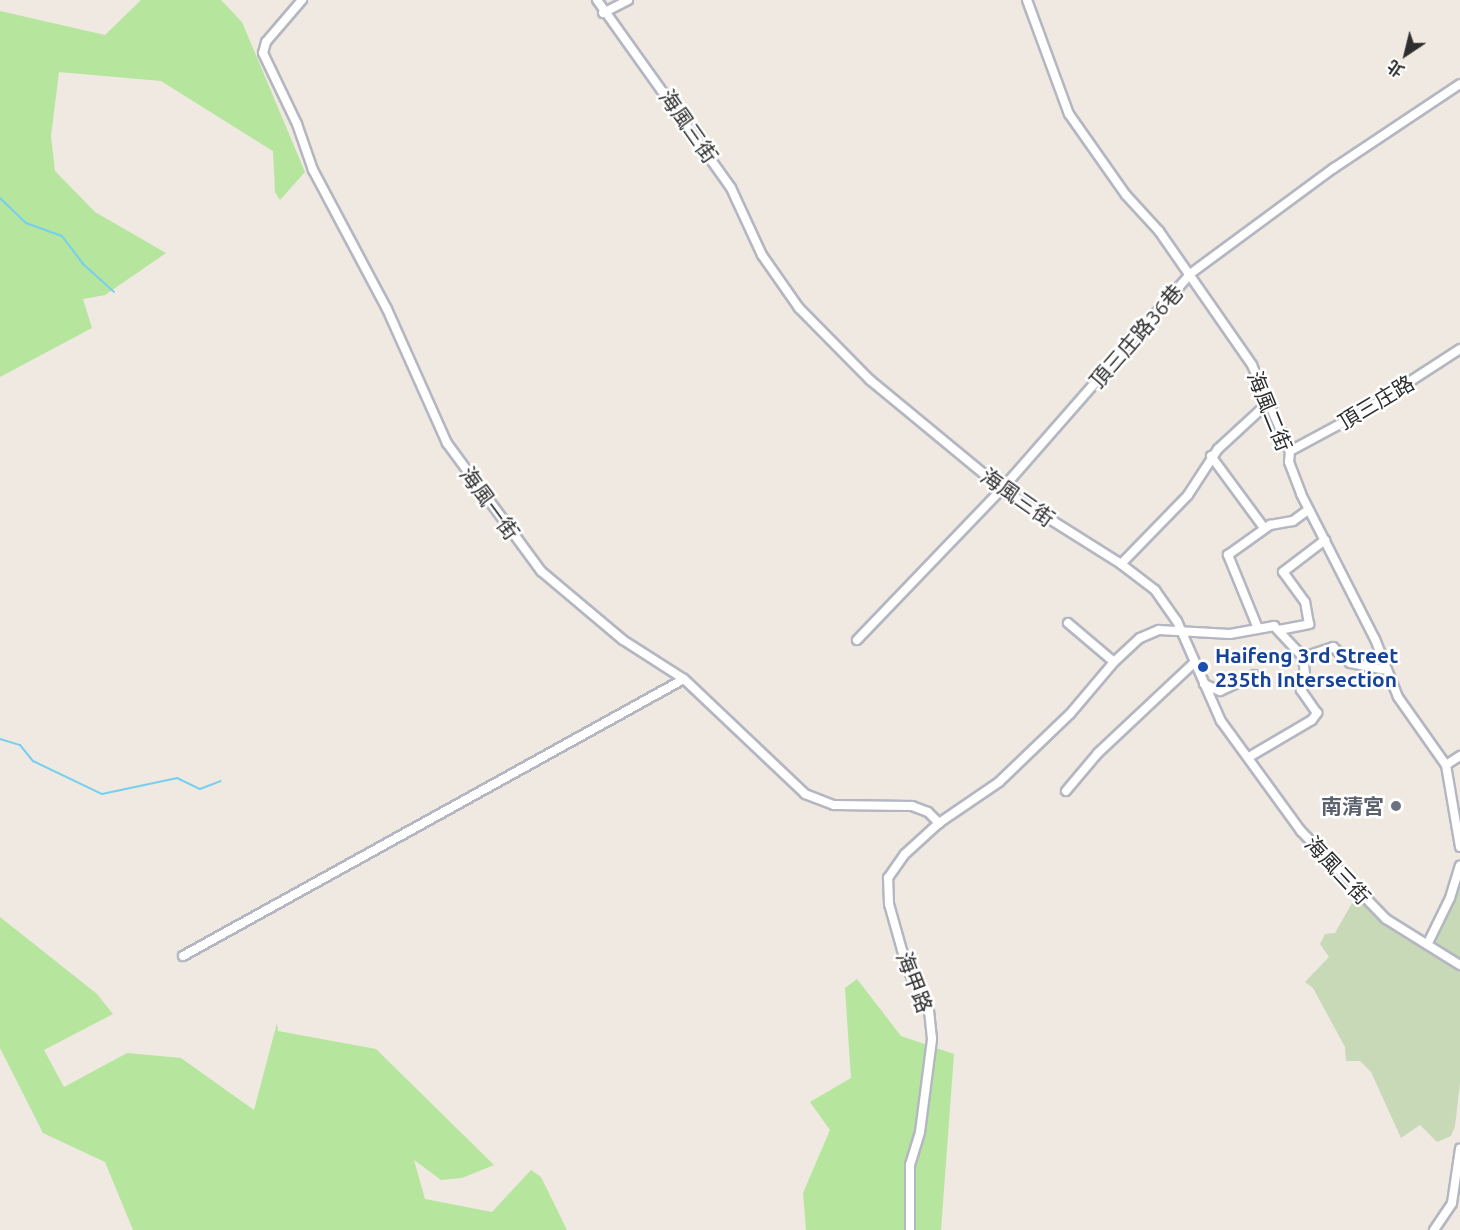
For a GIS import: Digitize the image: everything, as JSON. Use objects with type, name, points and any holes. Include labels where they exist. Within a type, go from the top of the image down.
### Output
[{"type":"street","name":"海風一街","points":[[302,0],[266,42],[263,52],[297,124],[313,170],[387,309],[447,443],[541,571],[623,640],[684,678],[805,794],[834,805],[912,806],[928,812],[939,823]]},
{"type":"street","name":"海風三街","points":[[597,0],[603,13],[643,60],[715,163],[731,188],[762,255],[799,308],[870,380],[1002,489],[1121,564],[1155,590],[1177,621],[1179,631],[1221,721],[1250,757],[1257,774],[1301,831],[1386,920],[1428,943],[1460,965]]},
{"type":"street","points":[[603,13],[628,0]]},
{"type":"street","name":"海風二街","points":[[1027,0],[1069,114],[1106,169],[1190,274],[1252,365],[1270,401],[1274,421],[1290,451],[1289,462],[1308,510],[1326,540],[1375,639],[1385,670],[1412,722],[1446,765],[1460,847]]},
{"type":"street","name":"頂三庄路36巷","points":[[857,640],[1002,489],[1190,274],[1334,168],[1460,84]]},
{"type":"street","name":"頂三庄路","points":[[1290,451],[1366,410],[1460,349]]},
{"type":"street","points":[[1121,564],[1188,495],[1211,456],[1270,401]]},
{"type":"street","points":[[1211,456],[1264,528]]},
{"type":"street","points":[[1250,757],[1312,720],[1317,713],[1301,690],[1306,682],[1303,657],[1274,626],[1257,626],[1228,555],[1264,528],[1293,521],[1308,510]]},
{"type":"street","points":[[1279,630],[1309,624],[1305,602],[1283,572],[1326,540]]},
{"type":"street","points":[[1068,624],[1114,662]]},
{"type":"street","name":"海甲路","points":[[910,1230],[910,1165],[920,1132],[932,1040],[929,1011],[907,968],[889,904],[888,878],[905,854],[939,823],[1006,776],[1070,714],[1114,662],[1140,638],[1159,630],[1230,634],[1257,626]]},
{"type":"street","points":[[1303,657],[1333,647],[1350,663],[1385,670]]},
{"type":"street","points":[[1066,791],[1098,753],[1194,663]]},
{"type":"street","points":[[1204,684],[1220,691],[1254,675]]},
{"type":"street","points":[[183,956],[684,678]]},
{"type":"street","points":[[1446,765],[1460,756]]},
{"type":"street","points":[[1428,943],[1450,898],[1460,866]]},
{"type":"street","points":[[1434,1230],[1452,1203],[1460,1149]]},
{"type":"green space","points":[[141,0],[221,0],[242,22],[305,172],[280,200],[275,192],[273,151],[161,81],[59,72],[51,136],[55,171],[95,212],[166,253],[105,295],[83,299],[92,328],[0,377],[0,11],[105,35]]},
{"type":"green space","points":[[1455,872],[1460,880],[1460,1083],[1455,1126],[1451,1136],[1437,1142],[1420,1125],[1401,1138],[1371,1072],[1360,1061],[1346,1061],[1345,1047],[1313,988],[1305,982],[1329,957],[1320,944],[1325,934],[1335,933],[1356,896],[1377,917],[1421,947]]},
{"type":"green space","points":[[0,917],[97,994],[113,1014],[44,1050],[64,1087],[127,1053],[181,1058],[254,1110],[277,1023],[278,1031],[376,1049],[494,1165],[462,1178],[441,1180],[414,1160],[425,1199],[492,1212],[531,1170],[541,1177],[567,1230],[133,1230],[105,1162],[43,1133],[0,1048]]},
{"type":"green space","points":[[857,979],[901,1036],[954,1054],[941,1230],[806,1230],[803,1193],[830,1130],[810,1102],[851,1078],[845,988]]},
{"type":"waterway","points":[[0,198],[26,223],[62,236],[82,263],[114,292]]},
{"type":"waterway","points":[[0,739],[20,745],[33,761],[102,794],[177,778],[200,789],[221,781]]},
{"type":"place","name":"Haifeng 3rd Street 235th Intersection","points":[[1203,667]]},
{"type":"place","name":"南清宮","points":[[1396,806]]}]
